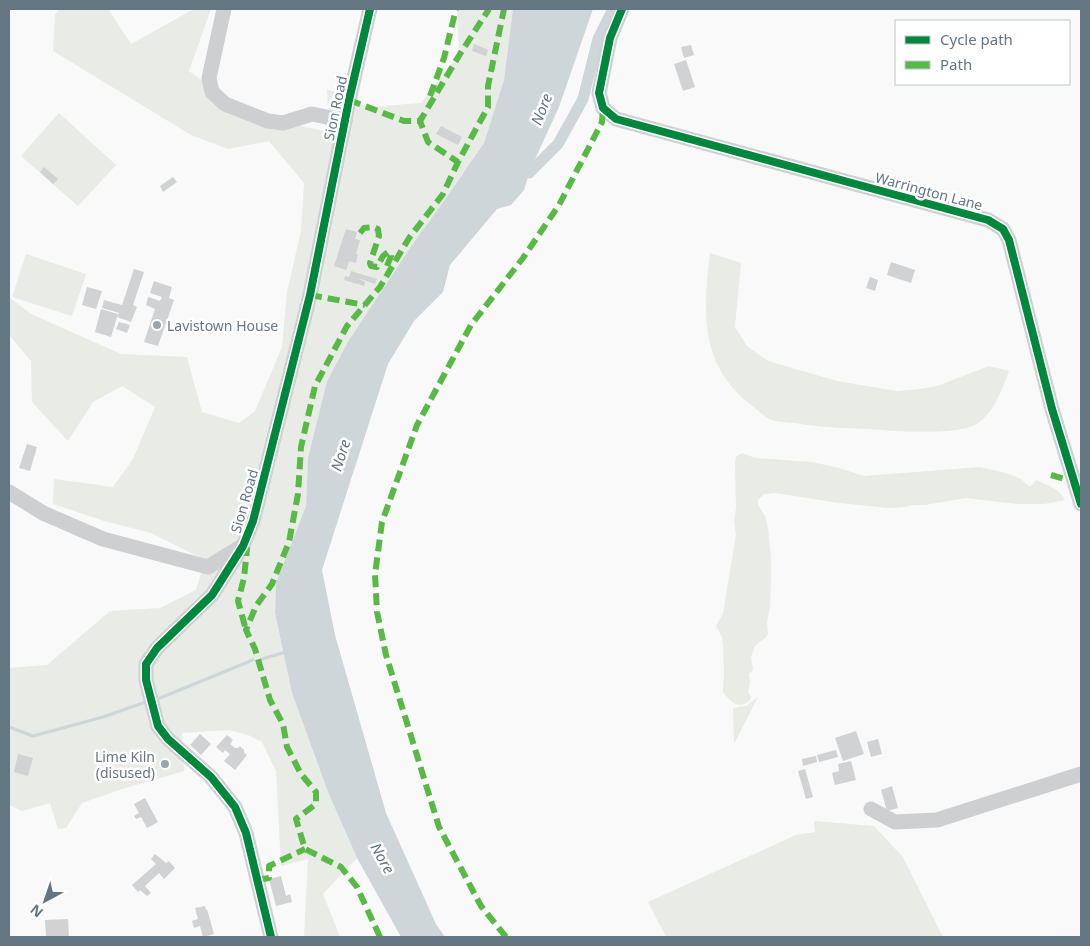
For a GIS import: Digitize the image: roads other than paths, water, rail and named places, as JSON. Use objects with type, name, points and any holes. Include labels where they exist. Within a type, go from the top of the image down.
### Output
[{"type":"street","points":[[224,9],[209,78],[212,92],[225,104],[259,118],[283,123],[312,114],[345,121]]},
{"type":"street","name":"Sion Road","points":[[270,937],[246,833],[235,807],[211,776],[168,739],[158,726],[146,680],[146,664],[157,648],[212,595],[243,546],[253,522],[310,295],[370,9]]},
{"type":"street","name":"Warrington Lane","points":[[622,9],[610,38],[599,93],[603,108],[616,119],[988,220],[1003,229],[1009,240],[1052,409],[1081,504]]},
{"type":"street","points":[[9,492],[43,513],[103,539],[208,567],[243,546]]},
{"type":"street","points":[[871,809],[895,822],[937,820],[1081,774]]},
{"type":"water","name":"Nore","points":[[513,9],[593,9],[559,107],[531,168],[524,190],[511,205],[497,209],[450,265],[443,292],[414,321],[388,364],[322,570],[335,635],[386,813],[436,924],[445,937],[401,937],[357,858],[328,792],[292,693],[275,613],[276,583],[306,506],[308,458],[327,381],[349,340],[412,245],[484,143],[504,80]]},
{"type":"waterway","points":[[529,173],[558,144],[583,99],[598,39],[613,9]]},
{"type":"waterway","points":[[262,659],[286,652]]},
{"type":"waterway","points":[[160,698],[253,660]]},
{"type":"waterway","points":[[9,727],[33,736],[103,717],[146,702]]},
{"type":"place","name":"Lavistown House","points":[[157,325]]},
{"type":"place","name":"Lime Kiln (disused)","points":[[165,764]]}]
